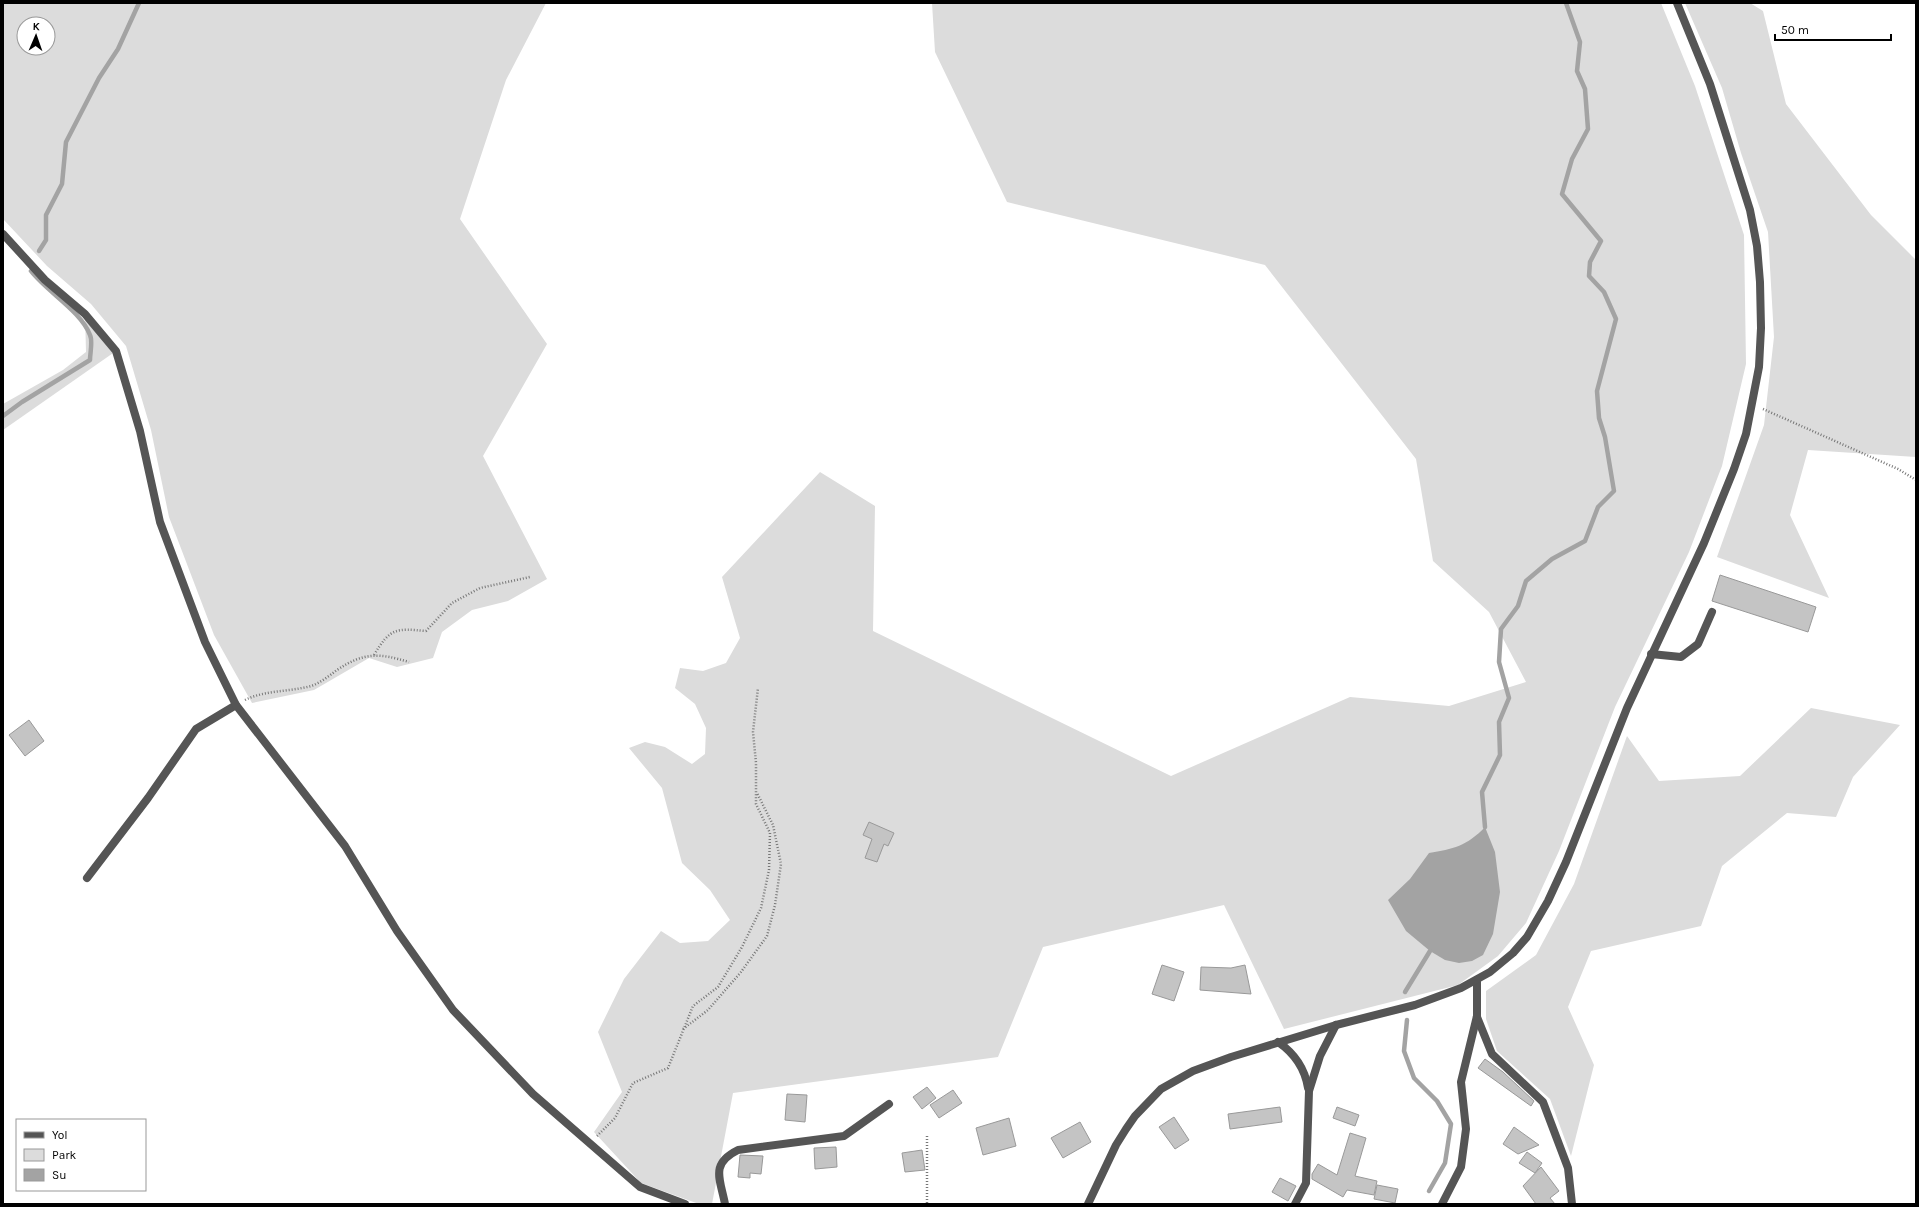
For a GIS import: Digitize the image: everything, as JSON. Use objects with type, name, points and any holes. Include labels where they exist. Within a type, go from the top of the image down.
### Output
[{"type":"street","points":[[1088,1204],[1116,1145],[1126,1129],[1135,1116],[1161,1089],[1193,1071],[1212,1063],[1336,1025],[1415,1005],[1461,988],[1477,980],[1513,952],[1527,937],[1535,925],[1566,862],[1609,752],[1651,654],[1717,513],[1744,441],[1753,404],[1759,368],[1761,328],[1760,282],[1754,228],[1750,210],[1710,84],[1677,3]]},
{"type":"street","points":[[3,234],[45,280],[85,314],[116,351],[140,431],[160,522],[205,642],[236,705],[344,846],[397,931],[453,1010],[533,1094],[640,1187],[685,1204]]},
{"type":"street","points":[[1651,654],[1681,657],[1698,644],[1712,612]]},
{"type":"street","points":[[86,878],[148,798],[196,729],[236,705]]},
{"type":"street","points":[[1442,1204],[1461,1168],[1466,1129],[1461,1082],[1477,1016],[1477,980]]},
{"type":"street","points":[[1477,1016],[1492,1054],[1543,1102],[1568,1168],[1572,1204]]},
{"type":"street","points":[[1295,1204],[1306,1183],[1309,1091],[1320,1056],[1336,1025]]},
{"type":"street","points":[[1278,1042],[1290,1051],[1300,1064],[1305,1075],[1309,1091]]},
{"type":"street","points":[[725,1204],[718,1169],[725,1156],[738,1150],[844,1136],[889,1104]]},
{"type":"path","points":[[1753,404],[1898,469],[1916,480]]},
{"type":"path","points":[[374,655],[386,636],[403,628],[426,631],[452,603],[480,588],[530,577]]},
{"type":"path","points":[[236,705],[256,695],[297,690],[316,684],[344,665],[369,654],[390,656],[409,662]]},
{"type":"path","points":[[590,1143],[615,1118],[634,1083],[668,1068],[693,1006],[718,987],[742,947],[761,908],[769,870],[770,833],[756,804],[756,763],[753,732],[758,688]]},
{"type":"path","points":[[683,1029],[708,1010],[741,972],[766,936],[775,905],[781,864],[773,825],[756,792]]},
{"type":"path","points":[[927,1136],[927,1204]]},
{"type":"green space","points":[[3,3],[546,3],[506,80],[460,219],[547,344],[483,456],[547,579],[508,601],[472,610],[442,632],[433,658],[397,667],[369,658],[314,690],[252,703],[214,635],[169,517],[151,430],[126,346],[91,304],[47,266],[3,219]]},
{"type":"green space","points":[[932,3],[1661,3],[1695,86],[1744,235],[1746,364],[1722,466],[1689,552],[1615,707],[1559,851],[1526,923],[1498,956],[1458,985],[1284,1029],[1224,905],[1043,947],[998,1057],[733,1093],[712,1204],[699,1204],[641,1183],[594,1132],[622,1092],[598,1032],[624,979],[661,931],[680,943],[708,941],[730,920],[710,890],[682,863],[662,788],[629,748],[645,742],[665,747],[692,764],[705,754],[706,728],[695,704],[675,688],[680,668],[703,671],[726,663],[740,638],[722,577],[820,472],[875,506],[873,631],[1171,776],[1350,697],[1449,706],[1526,682],[1489,612],[1433,561],[1416,459],[1265,265],[1007,202],[935,52]]},
{"type":"green space","points":[[1685,3],[1750,3],[1763,11],[1786,104],[1871,215],[1916,260],[1916,457],[1808,450],[1790,515],[1829,598],[1717,557],[1764,425],[1774,337],[1768,232],[1741,153],[1722,88]]},
{"type":"green space","points":[[85,314],[116,351],[3,430],[3,404],[63,370],[86,352]]},
{"type":"green space","points":[[1811,708],[1900,725],[1853,777],[1836,817],[1787,813],[1722,866],[1701,926],[1591,951],[1568,1007],[1594,1065],[1571,1156],[1550,1099],[1497,1051],[1486,1019],[1486,991],[1536,955],[1574,884],[1627,736],[1659,781],[1740,776]]},
{"type":"water","points":[[1485,827],[1495,852],[1500,892],[1493,934],[1483,955],[1472,961],[1459,963],[1445,960],[1430,951],[1406,931],[1388,900],[1410,879],[1429,853],[1453,848],[1466,843]]},
{"type":"building","points":[[1720,575],[1816,607],[1808,632],[1712,601]]},
{"type":"building","points":[[29,720],[44,741],[25,756],[9,735]]},
{"type":"building","points":[[869,822],[894,833],[888,846],[884,844],[877,862],[865,858],[872,839],[863,835]]},
{"type":"building","points":[[1162,965],[1184,972],[1174,1001],[1152,994]]},
{"type":"building","points":[[1245,965],[1251,994],[1200,990],[1201,967],[1231,968]]},
{"type":"building","points":[[1485,1059],[1503,1072],[1534,1101],[1531,1106],[1478,1068]]},
{"type":"building","points":[[927,1087],[936,1098],[922,1109],[913,1097]]},
{"type":"building","points":[[953,1090],[962,1103],[939,1118],[930,1105]]},
{"type":"building","points":[[787,1094],[807,1095],[805,1122],[785,1120]]},
{"type":"building","points":[[1280,1107],[1282,1122],[1230,1129],[1228,1114]]},
{"type":"building","points":[[1337,1107],[1359,1115],[1355,1126],[1333,1118]]},
{"type":"building","points":[[1174,1117],[1189,1140],[1175,1149],[1159,1127]]},
{"type":"building","points":[[1009,1118],[1016,1146],[983,1155],[976,1128]]},
{"type":"building","points":[[1080,1122],[1091,1142],[1063,1158],[1051,1138]]},
{"type":"building","points":[[1514,1127],[1539,1145],[1518,1154],[1503,1144]]},
{"type":"building","points":[[1350,1133],[1366,1138],[1355,1176],[1377,1181],[1374,1195],[1347,1190],[1343,1197],[1312,1179],[1312,1174],[1318,1164],[1337,1175]]},
{"type":"building","points":[[836,1147],[837,1167],[815,1169],[814,1148]]},
{"type":"building","points":[[922,1150],[925,1170],[905,1172],[902,1153]]},
{"type":"building","points":[[1527,1152],[1542,1163],[1535,1173],[1519,1163]]},
{"type":"building","points":[[740,1155],[763,1156],[761,1174],[750,1173],[750,1178],[738,1177]]},
{"type":"building","points":[[1541,1167],[1559,1191],[1550,1198],[1555,1204],[1536,1204],[1523,1186]]},
{"type":"building","points":[[1280,1178],[1296,1186],[1288,1201],[1272,1192]]},
{"type":"building","points":[[1377,1185],[1398,1189],[1395,1203],[1374,1199]]},
{"type":"waterway","points":[[39,251],[46,240],[46,215],[62,184],[66,142],[99,78],[118,49],[139,3]]},
{"type":"waterway","points":[[1485,827],[1482,792],[1500,755],[1499,722],[1509,698],[1499,662],[1501,629],[1518,606],[1526,581],[1552,559],[1585,541],[1598,507],[1614,491],[1605,437],[1599,418],[1597,391],[1616,319],[1604,292],[1589,276],[1590,262],[1601,241],[1562,194],[1572,159],[1588,129],[1585,89],[1577,71],[1580,42],[1566,3]]},
{"type":"waterway","points":[[3,416],[22,402],[90,360],[91,340],[86,326],[72,310],[31,271]]},
{"type":"waterway","points":[[1405,992],[1430,951]]},
{"type":"waterway","points":[[1407,1020],[1404,1051],[1414,1078],[1437,1101],[1451,1124],[1445,1163],[1429,1191]]}]
